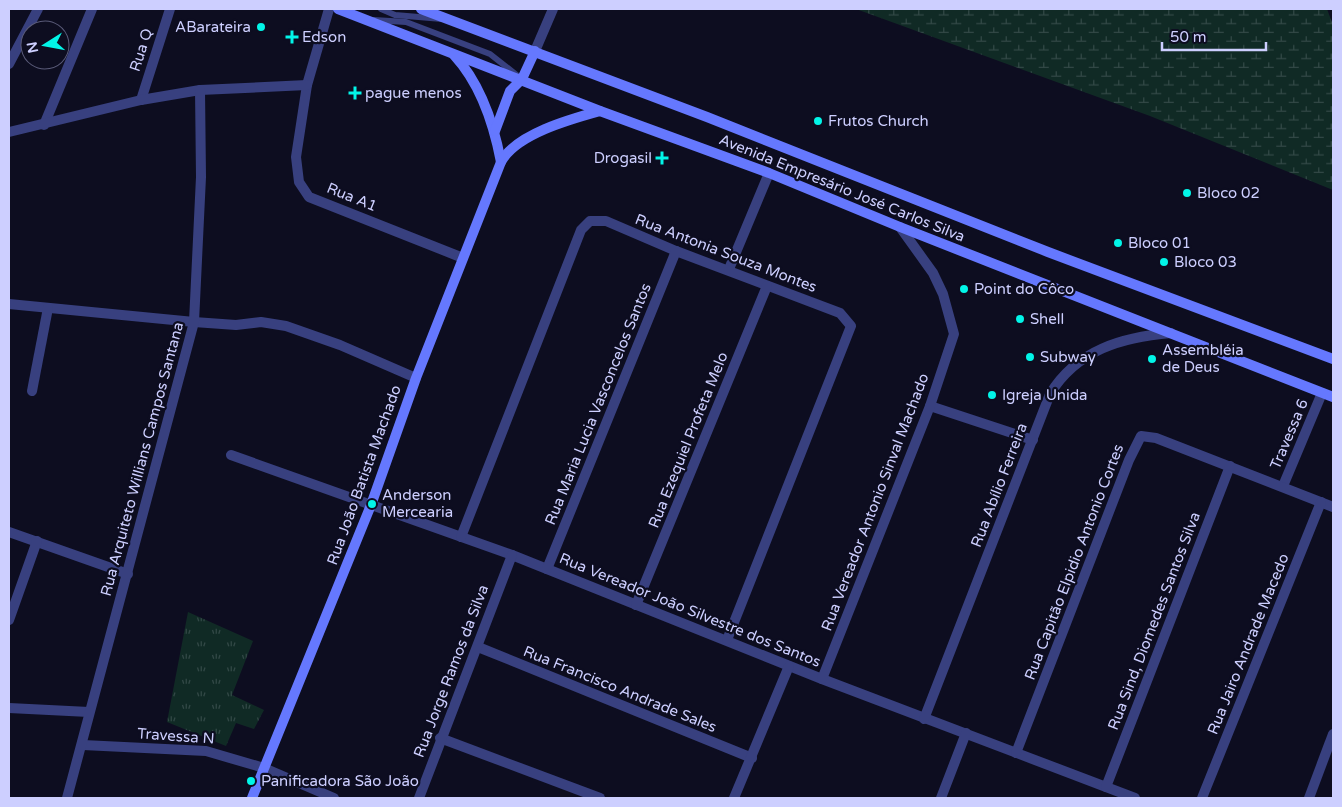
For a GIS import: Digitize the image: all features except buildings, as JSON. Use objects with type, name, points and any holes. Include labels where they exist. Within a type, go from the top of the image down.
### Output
[{"type":"main road","name":"Avenida Empresário José Carlos Silva","points":[[338,9],[769,173],[900,228],[1333,398]]},
{"type":"main road","name":"Avenida Empresário José Carlos Silva","points":[[421,9],[1048,252],[1333,359]]},
{"type":"main road","points":[[451,51],[461,63],[495,131],[501,162]]},
{"type":"main road","points":[[495,131],[510,91],[522,79],[535,52]]},
{"type":"main road","name":"Rua João Batista Machado","points":[[252,798],[371,505],[416,378],[501,162],[507,152],[552,126],[600,110]]},
{"type":"street","points":[[9,64],[38,9]]},
{"type":"street","points":[[44,126],[92,9]]},
{"type":"street","name":"Rua Q","points":[[141,100],[170,9]]},
{"type":"street","points":[[9,132],[44,126],[141,100],[200,90],[306,86],[329,9]]},
{"type":"street","points":[[535,52],[553,9]]},
{"type":"street","name":"Rua A1","points":[[306,86],[296,157],[297,173],[304,191],[310,197],[463,258]]},
{"type":"street","name":"Rua Arquiteto Willians Campos Santana","points":[[68,798],[83,745],[89,712],[128,574],[194,322],[201,177],[200,90]]},
{"type":"street","points":[[729,269],[769,173]]},
{"type":"street","name":"Rua Antonia Souza Montes","points":[[461,537],[584,225],[590,221],[606,221],[676,251],[729,269],[767,286],[840,313],[851,326],[726,640]]},
{"type":"street","name":"Rua Vereador Antonio Sinval Machado","points":[[822,679],[930,406],[954,334],[943,294],[933,273],[900,228]]},
{"type":"street","name":"Rua Maria Lucia Vasconcelos Santos","points":[[547,569],[676,251]]},
{"type":"street","name":"Rua Ezequiel Profeta Melo","points":[[636,606],[767,286]]},
{"type":"street","points":[[9,304],[194,322],[236,325],[261,322],[286,326],[340,345],[416,378]]},
{"type":"street","points":[[32,391],[48,308]]},
{"type":"street","name":"Rua Abílio Ferreira","points":[[924,719],[1050,394],[1060,377],[1089,355],[1115,342],[1137,336],[1171,333]]},
{"type":"street","name":"Travessa 6","points":[[1283,486],[1322,393]]},
{"type":"street","points":[[930,406],[1033,440]]},
{"type":"street","name":"Rua Capitão Elpidio Antonio Cortes","points":[[1016,753],[1139,438],[1146,435],[1283,486],[1333,507]]},
{"type":"street","name":"Rua Vereador João Silvestre dos Santos","points":[[231,455],[512,555],[636,606],[924,719],[966,733],[1135,798]]},
{"type":"street","name":"Rua Sind, Diomedes Santos Silva","points":[[1106,787],[1230,466]]},
{"type":"street","name":"Rua Jairo Andrade Macedo","points":[[1202,798],[1321,502]]},
{"type":"street","points":[[9,532],[128,574]]},
{"type":"street","points":[[9,620],[37,541]]},
{"type":"street","name":"Rua Jorge Ramos da Silva","points":[[419,798],[440,738],[478,647],[512,555]]},
{"type":"street","name":"Rua Francisco Andrade Sales","points":[[478,647],[752,758]]},
{"type":"street","points":[[734,798],[789,666]]},
{"type":"street","points":[[9,708],[89,712]]},
{"type":"street","points":[[941,798],[966,733]]},
{"type":"street","points":[[1309,798],[1333,734]]},
{"type":"street","points":[[440,738],[600,798]]},
{"type":"street","name":"Travessa N","points":[[83,745],[195,750],[226,756],[264,768],[334,798]]},
{"type":"lane","points":[[381,9],[395,15],[420,19],[448,19]]},
{"type":"lane","points":[[368,20],[406,22],[490,54],[522,79]]},
{"type":"green space","points":[[856,9],[1327,9],[1333,25],[1333,190],[1150,116]]},
{"type":"green space","points":[[188,612],[253,641],[232,695],[264,710],[254,729],[236,723],[226,746],[167,722]]},
{"type":"place","name":"ABarateira","points":[[261,27]]},
{"type":"place","name":"Edson","points":[[292,37]]},
{"type":"place","name":"pague menos","points":[[355,93]]},
{"type":"place","name":"Frutos Church","points":[[818,121]]},
{"type":"place","name":"Drogasil","points":[[662,158]]},
{"type":"place","name":"Bloco 02","points":[[1187,193]]},
{"type":"place","name":"Bloco 01","points":[[1118,243]]},
{"type":"place","name":"Bloco 03","points":[[1164,262]]},
{"type":"place","name":"Point do Côco","points":[[964,289]]},
{"type":"place","name":"Shell","points":[[1020,319]]},
{"type":"place","name":"Subway","points":[[1030,357]]},
{"type":"place","name":"Assembléia de Deus","points":[[1152,359]]},
{"type":"place","name":"Igreja Unida","points":[[992,395]]},
{"type":"place","name":"Anderson Mercearia","points":[[372,504]]},
{"type":"place","name":"Panificadora São João","points":[[251,781]]}]
